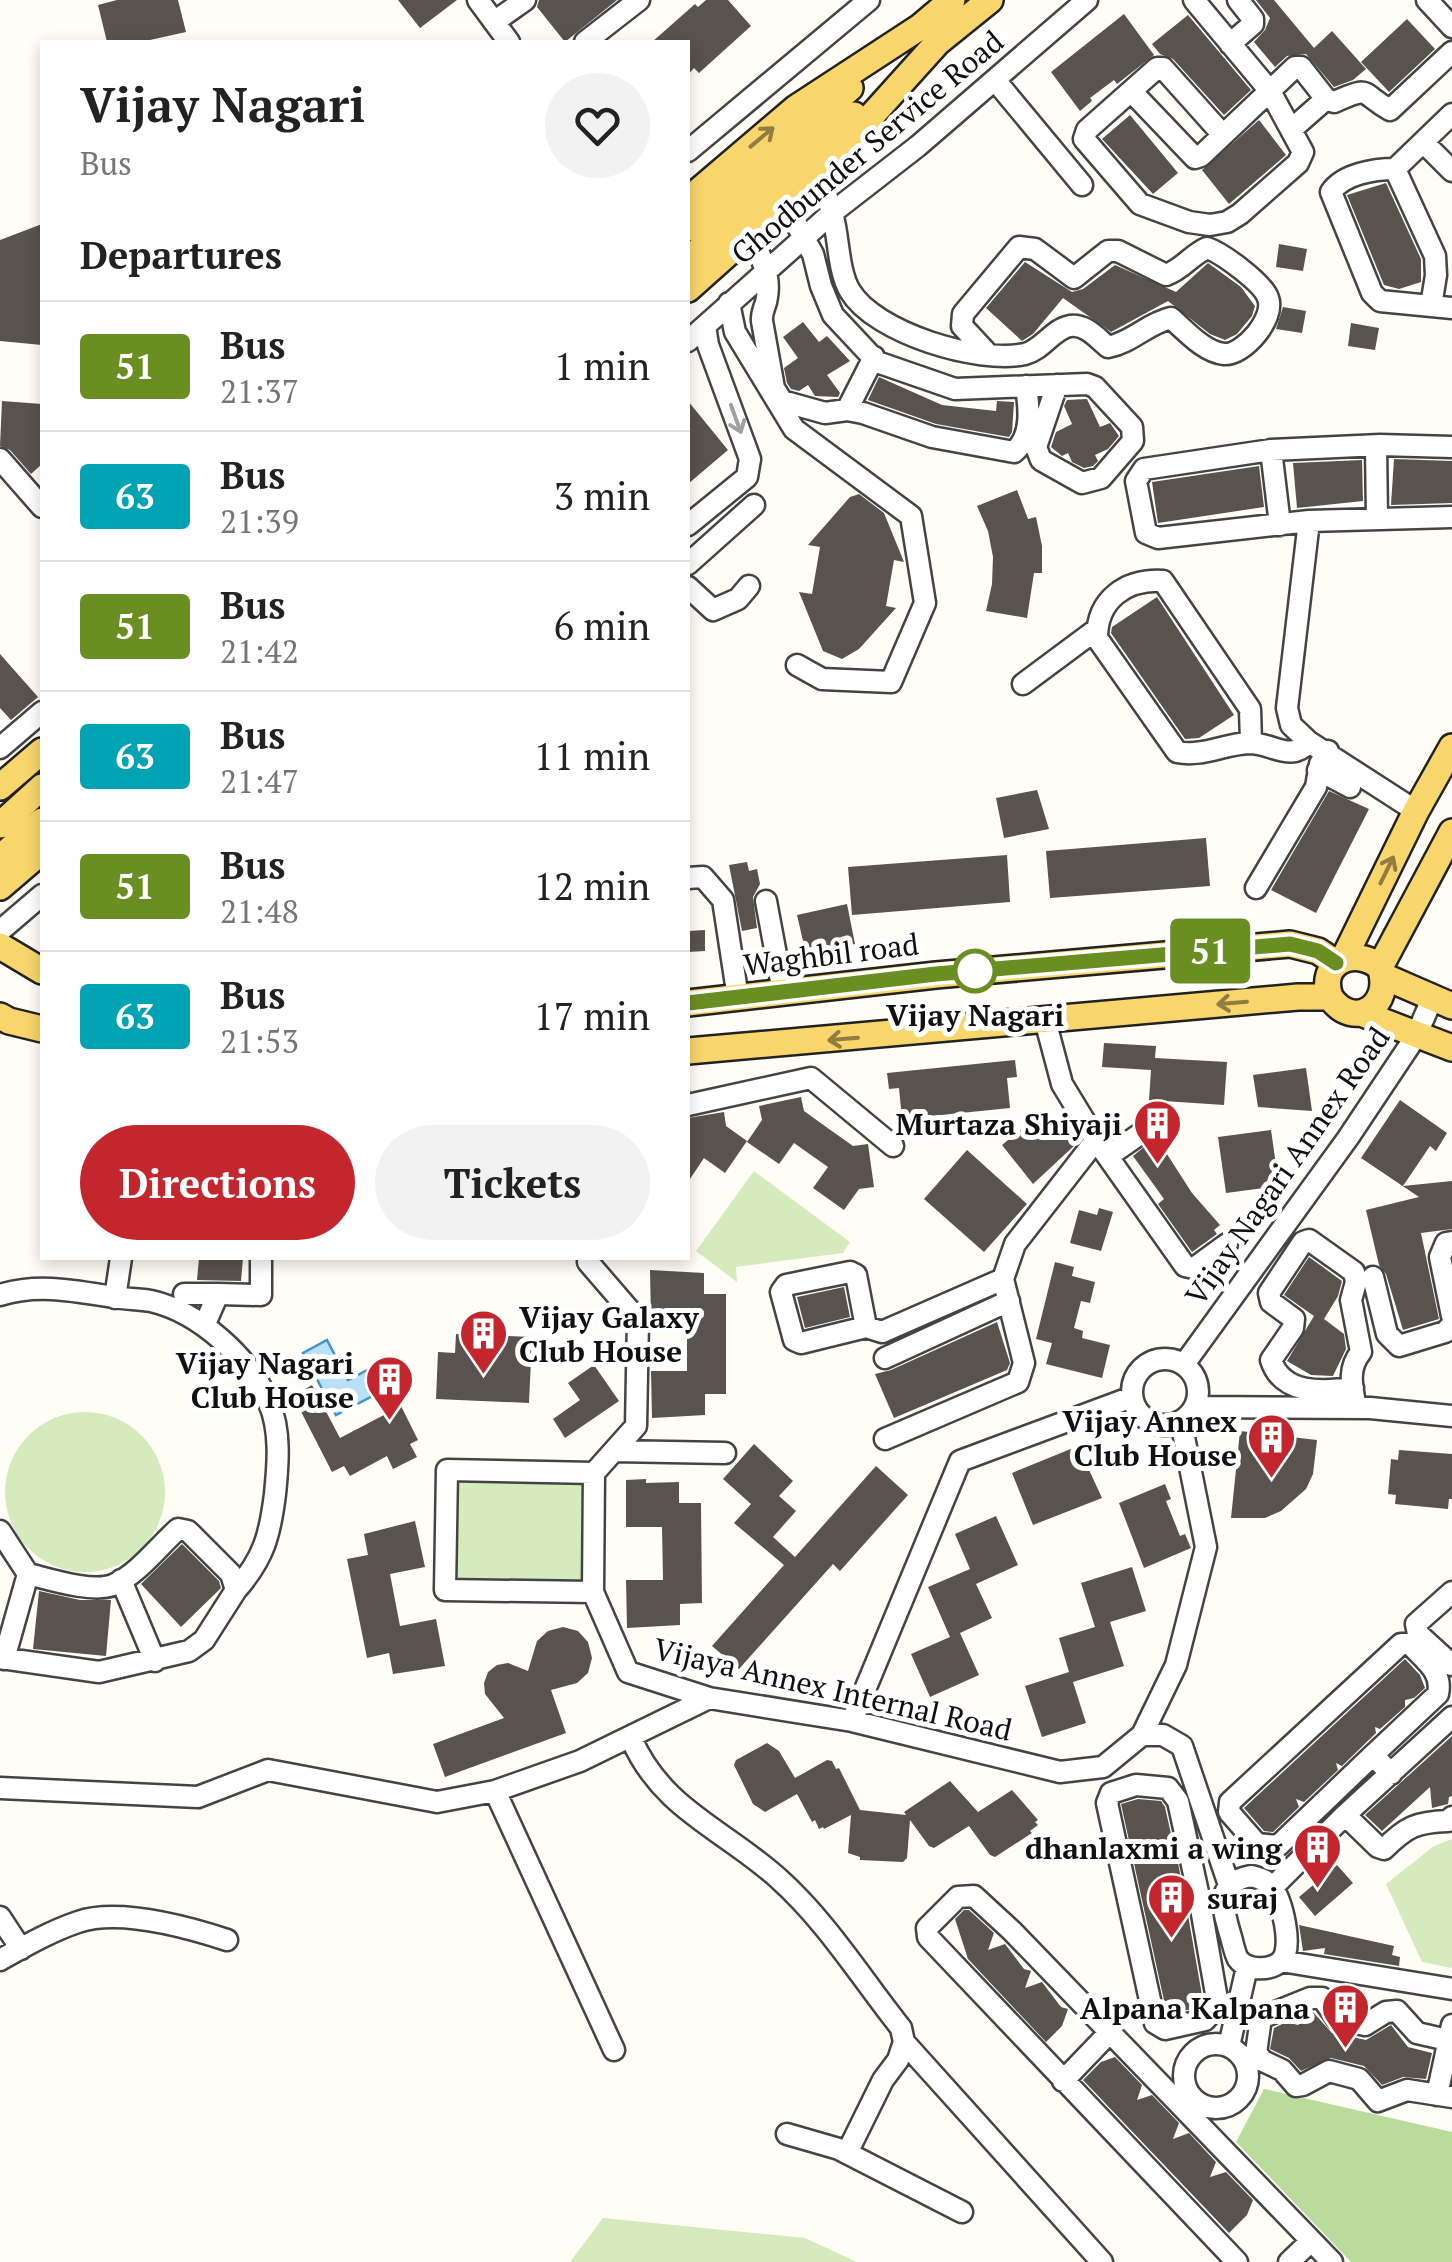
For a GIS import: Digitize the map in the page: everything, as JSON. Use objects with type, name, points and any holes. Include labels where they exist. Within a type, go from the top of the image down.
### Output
[{"type":"main road","points":[[690,286],[817,173],[929,35],[952,0]]},
{"type":"main road","points":[[690,198],[796,108],[990,0]]},
{"type":"main road","points":[[690,258],[929,35]]},
{"type":"main road","points":[[690,226],[891,68]]},
{"type":"main road","points":[[1452,746],[1327,979],[1330,997],[1342,1010],[1361,1013],[1452,1048]]},
{"type":"main road","points":[[0,787],[40,753]]},
{"type":"main road","points":[[0,825],[40,790]]},
{"type":"main road","points":[[0,858],[40,823]]},
{"type":"main road","points":[[1361,1013],[1370,1010],[1382,995],[1381,972],[1452,832]]},
{"type":"main road","points":[[0,887],[40,853]]},
{"type":"main road","name":"Waghbil road","points":[[690,1003],[936,974],[1290,944],[1340,960]]},
{"type":"main road","points":[[0,946],[40,969]]},
{"type":"main road","points":[[1340,960],[1363,957],[1381,972],[1442,1002]]},
{"type":"main road","points":[[690,1051],[1330,997]]},
{"type":"main road","points":[[0,1016],[40,1029]]},
{"type":"street","points":[[478,0],[508,40]]},
{"type":"street","points":[[494,22],[525,0]]},
{"type":"street","points":[[587,40],[639,0]]},
{"type":"street","points":[[690,149],[869,0]]},
{"type":"street","name":"Ghodbunder Service Road","points":[[690,340],[832,212],[918,146],[1087,0]]},
{"type":"street","points":[[1194,0],[1271,92],[1303,152],[1298,163],[1227,222],[1210,225],[1189,222],[1140,204],[1084,138],[1087,130],[1157,68],[1163,68],[1223,136]]},
{"type":"street","points":[[1230,44],[1253,19],[1238,0]]},
{"type":"street","points":[[1427,0],[1452,27]]},
{"type":"street","points":[[1131,90],[1195,158],[1295,67],[1301,68],[1334,102],[1367,92],[1390,110],[1452,52]]},
{"type":"street","points":[[996,80],[1082,184]]},
{"type":"street","points":[[1293,128],[1326,98]]},
{"type":"street","points":[[1395,170],[1444,255],[1436,275],[1442,307],[1380,301],[1372,293],[1331,192],[1337,184],[1376,169],[1395,170],[1452,114]]},
{"type":"street","points":[[1424,143],[1452,171]]},
{"type":"street","points":[[817,173],[832,212],[848,288],[864,310],[906,332],[963,354],[988,354],[1024,354],[1040,348],[1066,326],[1083,326],[1108,348],[1126,344],[1151,323],[1172,318],[1209,350],[1226,355],[1242,350],[1264,320],[1270,307],[1268,296],[1234,264],[1207,248],[1166,275],[1118,251],[1108,251],[1074,278],[1035,249],[1019,247],[963,314],[962,326],[988,354]]},
{"type":"street","points":[[784,202],[813,254],[833,315],[877,362],[955,388],[1056,385],[1095,386],[1132,427],[1133,440],[1101,478],[1082,483],[1041,460],[1036,447],[1056,385]]},
{"type":"street","points":[[749,234],[767,270],[768,301],[762,321],[774,388],[782,401],[825,413],[847,410],[932,437],[1014,452],[1020,446],[1030,416],[1026,386]]},
{"type":"street","points":[[729,303],[735,332],[794,429],[911,516],[925,603],[891,682],[822,680],[797,665]]},
{"type":"street","points":[[690,523],[748,477],[750,459],[708,345],[705,326]]},
{"type":"street","points":[[847,410],[874,357]]},
{"type":"street","points":[[1376,446],[1377,520]]},
{"type":"street","points":[[1452,447],[1271,450],[1144,469],[1136,481],[1146,534],[1158,538],[1310,522],[1452,517]]},
{"type":"street","points":[[1271,450],[1280,525]]},
{"type":"street","points":[[0,459],[40,505]]},
{"type":"street","points":[[690,562],[754,506]]},
{"type":"street","points":[[1310,522],[1287,708],[1291,725],[1350,788]]},
{"type":"street","points":[[1251,743],[1250,709],[1163,581],[1140,580],[1105,603],[1097,638],[1177,752],[1192,755],[1251,743],[1290,753],[1319,754],[1416,811]]},
{"type":"street","points":[[690,589],[714,610],[738,599],[749,586]]},
{"type":"street","points":[[1023,684],[1097,628]]},
{"type":"street","points":[[0,748],[40,714]]},
{"type":"street","points":[[1256,888],[1316,787],[1319,754]]},
{"type":"street","points":[[690,878],[704,877],[723,900],[738,998]]},
{"type":"street","points":[[0,931],[40,897]]},
{"type":"street","points":[[766,901],[783,992]]},
{"type":"street","name":"Vijay Nagari Annex Road","points":[[1185,1363],[1442,1002]]},
{"type":"street","points":[[1045,1020],[1062,1084],[1184,1266],[1194,1268],[1227,1244]]},
{"type":"street","points":[[690,1105],[811,1078],[893,1146]]},
{"type":"street","points":[[1118,1150],[1143,1132]]},
{"type":"street","points":[[1092,1134],[1105,1135],[1146,1190]]},
{"type":"street","points":[[885,1439],[1018,1382],[1024,1364],[1003,1280],[1016,1244],[1092,1134]]},
{"type":"street","points":[[1354,1398],[1353,1362],[1361,1352],[1351,1300],[1356,1282],[1354,1272],[1309,1240],[1303,1242],[1268,1293],[1271,1302],[1294,1319],[1294,1328],[1271,1360],[1274,1369],[1295,1388],[1332,1391],[1354,1398],[1452,1416]]},
{"type":"street","points":[[1452,1242],[1446,1243],[1440,1257],[1452,1316]]},
{"type":"street","points":[[115,1298],[121,1260]]},
{"type":"street","points":[[184,1294],[260,1295],[261,1260]]},
{"type":"street","points":[[588,1260],[638,1320],[636,1426],[594,1473],[446,1470],[444,1590],[593,1592]]},
{"type":"street","points":[[866,1327],[856,1275],[850,1272],[786,1286],[781,1292],[794,1340],[801,1342],[866,1327],[882,1332],[1003,1280]]},
{"type":"street","points":[[1373,1277],[1388,1334],[1399,1346],[1444,1332],[1452,1325]]},
{"type":"street","points":[[0,1294],[24,1288],[81,1291],[153,1302],[204,1326],[242,1358],[270,1405],[279,1456],[270,1533],[254,1569],[204,1640],[190,1651],[99,1672],[2,1659],[8,1618],[28,1574]]},
{"type":"street","points":[[204,1326],[218,1294]]},
{"type":"street","points":[[885,1358],[1009,1301]]},
{"type":"street","points":[[1188,1415],[1199,1385],[1185,1363],[1170,1358],[1149,1362],[1135,1376],[1132,1397],[1141,1416],[1160,1426],[1188,1415],[1354,1398]]},
{"type":"street","points":[[852,1720],[960,1461],[1132,1397]]},
{"type":"street","name":"Vijaya Annex Internal Road","points":[[594,1473],[593,1592],[628,1672],[709,1698],[852,1720],[1060,1772],[1103,1767],[1142,1734],[1176,1664],[1206,1547],[1188,1415]]},
{"type":"street","points":[[614,1451],[725,1453]]},
{"type":"street","points":[[0,1531],[28,1574],[65,1584],[106,1586],[120,1580],[178,1528],[188,1531],[232,1574],[236,1590]]},
{"type":"street","points":[[120,1580],[155,1660]]},
{"type":"street","points":[[1452,1592],[1416,1624],[1418,1634],[1452,1666]]},
{"type":"street","points":[[1401,1644],[1410,1644],[1439,1676],[1438,1694],[1373,1756],[1278,1846],[1257,1844],[1229,1812],[1230,1802],[1401,1644]]},
{"type":"street","points":[[0,1788],[198,1797],[268,1770],[436,1802],[496,1791],[580,1761],[709,1698]]},
{"type":"street","points":[[1273,1888],[1345,1815],[1452,1717]]},
{"type":"street","points":[[1142,1734],[1163,1734],[1182,1746],[1227,1889],[1223,1909],[1238,1959],[1247,1967],[1271,1968],[1282,1961],[1288,1950],[1288,1937],[1273,1888],[1264,1879],[1239,1878],[1227,1889],[1200,1897]]},
{"type":"street","points":[[631,1738],[649,1775],[674,1801],[737,1844],[782,1882],[901,2028],[904,2042],[1102,2262]]},
{"type":"street","points":[[1373,1756],[1392,1774]]},
{"type":"street","points":[[1136,1785],[1168,1788],[1174,1793],[1200,1897],[1218,2005],[1205,2020],[1165,2029],[1155,2024],[1107,1804],[1111,1793],[1136,1785]]},
{"type":"street","points":[[496,1791],[614,2050]]},
{"type":"street","points":[[1345,1815],[1384,1849],[1404,1828],[1448,1821],[1452,1817]]},
{"type":"street","points":[[1236,2262],[928,1937],[927,1928],[958,1897],[974,1896],[1012,1931],[1110,2032],[1185,2101],[1332,2262]]},
{"type":"street","points":[[0,1917],[22,1948]]},
{"type":"street","points":[[0,1960],[83,1920],[119,1918],[183,1926],[226,1940]]},
{"type":"street","points":[[1282,1961],[1452,1989]]},
{"type":"street","points":[[1229,2046],[1247,1967]]},
{"type":"street","points":[[1310,1998],[1322,1998],[1337,2019],[1364,2025],[1386,2012],[1396,2011],[1417,2034],[1451,2036],[1445,2096],[1407,2090],[1378,2101],[1359,2079],[1329,2072],[1296,2086],[1282,2070],[1262,2061],[1256,2053],[1261,2018],[1310,1998]]},
{"type":"street","points":[[1063,2081],[1110,2032]]},
{"type":"street","points":[[846,2154],[904,2042]]},
{"type":"street","points":[[1215,2044],[1229,2046],[1241,2055],[1248,2068],[1248,2083],[1242,2096],[1230,2106],[1216,2109],[1185,2101],[1184,2069],[1190,2056],[1201,2047],[1215,2044]]},
{"type":"street","points":[[787,2134],[846,2154],[962,2212]]},
{"type":"street","points":[[1289,2262],[1310,2242]]},
{"type":"green space","points":[[754,1171],[850,1242],[843,1253],[736,1267],[737,1282],[696,1251]]},
{"type":"green space","points":[[85,1412],[115,1419],[141,1436],[158,1462],[165,1492],[158,1522],[141,1548],[115,1565],[85,1572],[55,1565],[29,1548],[12,1522],[5,1492],[12,1462],[29,1436],[55,1419]]},
{"type":"green space","points":[[456,1480],[582,1482],[581,1585],[455,1582]]},
{"type":"green space","points":[[1452,1839],[1452,1968],[1422,1962],[1386,1884],[1434,1846]]},
{"type":"green space","points":[[1264,2089],[1452,2132],[1452,2262],[1351,2262],[1236,2142]]},
{"type":"green space","points":[[603,2218],[805,2238],[857,2262],[570,2262]]},
{"type":"water","points":[[327,1340],[348,1380],[375,1366],[386,1389],[336,1415],[303,1353]]},
{"type":"building","points":[[117,0],[178,0],[186,32],[150,40],[107,40],[98,5]]},
{"type":"building","points":[[398,0],[457,0],[420,28]]},
{"type":"building","points":[[539,0],[617,0],[567,40],[537,7]]},
{"type":"building","points":[[706,0],[728,0],[751,26],[699,73],[694,68],[690,73],[690,40],[654,40],[695,4],[698,7]]},
{"type":"building","points":[[1256,0],[1274,0],[1314,48],[1332,31],[1366,69],[1353,80],[1334,87],[1306,54],[1287,56],[1275,67],[1254,42],[1270,18]]},
{"type":"building","points":[[1124,14],[1154,55],[1117,84],[1114,80],[1090,98],[1092,101],[1080,111],[1051,72]]},
{"type":"building","points":[[1188,15],[1251,90],[1224,115],[1173,59],[1160,54],[1152,44]]},
{"type":"building","points":[[1407,19],[1435,49],[1389,92],[1361,62]]},
{"type":"building","points":[[1130,115],[1178,173],[1153,194],[1102,139]]},
{"type":"building","points":[[1259,120],[1286,155],[1229,204],[1202,170]]},
{"type":"building","points":[[1386,183],[1421,259],[1421,282],[1399,289],[1384,285],[1347,195]]},
{"type":"building","points":[[40,225],[40,345],[0,341],[0,240]]},
{"type":"building","points":[[1279,244],[1307,249],[1303,271],[1276,267]]},
{"type":"building","points":[[1025,262],[1072,292],[1083,289],[1115,265],[1176,292],[1208,263],[1241,287],[1255,306],[1237,334],[1225,340],[1210,334],[1168,301],[1111,332],[1063,298],[1033,334],[1022,341],[986,308]]},
{"type":"building","points":[[1283,307],[1306,311],[1302,333],[1276,329]]},
{"type":"building","points":[[803,322],[819,342],[827,336],[850,361],[827,375],[840,393],[838,397],[815,396],[808,385],[799,391],[787,383],[784,368],[798,358],[783,337]]},
{"type":"building","points":[[1351,323],[1379,328],[1375,350],[1348,346]]},
{"type":"building","points":[[879,377],[942,405],[996,411],[997,401],[1014,402],[1012,432],[1009,437],[936,424],[868,400]]},
{"type":"building","points":[[1087,399],[1100,427],[1110,423],[1119,436],[1108,449],[1095,455],[1098,461],[1093,466],[1084,468],[1072,462],[1068,453],[1062,456],[1051,447],[1056,432],[1072,424],[1064,406],[1067,400]]},
{"type":"building","points":[[2,401],[40,404],[40,466],[31,474],[10,450],[0,446]]},
{"type":"building","points":[[690,403],[728,450],[690,482]]},
{"type":"building","points":[[1394,459],[1452,461],[1452,503],[1391,505]]},
{"type":"building","points":[[1362,460],[1363,501],[1297,508],[1293,463]]},
{"type":"building","points":[[1259,466],[1264,507],[1158,523],[1152,482]]},
{"type":"building","points":[[1017,490],[1028,519],[1036,517],[1042,546],[1042,573],[1034,573],[1027,618],[986,611],[993,557],[988,531],[977,506]]},
{"type":"building","points":[[859,494],[884,513],[904,562],[894,560],[886,606],[896,608],[859,649],[842,659],[823,651],[799,592],[812,594],[820,547],[808,545],[850,497]]},
{"type":"building","points":[[1157,597],[1234,715],[1199,738],[1185,739],[1111,633],[1112,627]]},
{"type":"building","points":[[0,654],[38,697],[11,720],[0,708]]},
{"type":"building","points":[[1037,790],[1049,829],[1004,838],[996,798]]},
{"type":"building","points":[[1329,791],[1369,809],[1316,913],[1271,890]]},
{"type":"building","points":[[1206,838],[1210,886],[1050,898],[1046,851]]},
{"type":"building","points":[[1007,855],[1010,902],[852,915],[848,867]]},
{"type":"building","points":[[747,862],[749,871],[757,869],[760,884],[753,897],[757,928],[742,931],[729,865]]},
{"type":"building","points":[[847,904],[855,944],[806,954],[797,915]]},
{"type":"building","points":[[705,930],[705,951],[690,952],[690,931]]},
{"type":"building","points":[[1104,1043],[1156,1046],[1155,1058],[1227,1062],[1224,1105],[1149,1100],[1151,1070],[1102,1067]]},
{"type":"building","points":[[1015,1060],[1017,1077],[1007,1078],[1010,1108],[902,1119],[899,1088],[889,1089],[887,1073]]},
{"type":"building","points":[[1306,1068],[1312,1111],[1258,1107],[1253,1075]]},
{"type":"building","points":[[801,1097],[804,1111],[853,1146],[868,1144],[874,1187],[859,1189],[844,1210],[813,1188],[828,1167],[794,1143],[779,1164],[747,1142],[762,1120],[759,1106]]},
{"type":"building","points":[[1400,1100],[1447,1133],[1436,1151],[1430,1146],[1403,1186],[1452,1181],[1452,1229],[1421,1233],[1439,1319],[1403,1330],[1386,1274],[1379,1265],[1366,1210],[1419,1197],[1361,1158]]},
{"type":"building","points":[[1046,1109],[1075,1145],[1033,1184],[1002,1145]]},
{"type":"building","points":[[724,1112],[726,1126],[747,1141],[725,1173],[704,1158],[690,1179],[690,1118]]},
{"type":"building","points":[[1271,1130],[1279,1186],[1226,1193],[1218,1137]]},
{"type":"building","points":[[1156,1137],[1192,1193],[1220,1225],[1214,1230],[1217,1234],[1192,1252],[1158,1204],[1164,1199],[1133,1156]]},
{"type":"building","points":[[967,1150],[1027,1204],[984,1252],[924,1199]]},
{"type":"building","points":[[1099,1208],[1113,1212],[1101,1251],[1070,1243],[1079,1210],[1097,1215]]},
{"type":"building","points":[[1309,1257],[1342,1281],[1324,1319],[1344,1334],[1346,1349],[1333,1376],[1311,1375],[1287,1361],[1314,1316],[1284,1295]]},
{"type":"building","points":[[199,1260],[243,1260],[241,1281],[197,1280]]},
{"type":"building","points":[[1055,1262],[1074,1267],[1072,1276],[1095,1282],[1090,1303],[1081,1301],[1074,1328],[1083,1331],[1082,1338],[1110,1345],[1102,1378],[1046,1364],[1052,1343],[1036,1339]]},
{"type":"building","points":[[650,1270],[704,1273],[704,1294],[726,1294],[726,1394],[705,1394],[705,1415],[652,1418],[651,1371],[687,1371],[687,1318],[651,1318]]},
{"type":"building","points":[[844,1287],[850,1317],[805,1328],[797,1297]]},
{"type":"building","points":[[997,1322],[1010,1363],[1007,1370],[894,1418],[875,1374]]},
{"type":"building","name":"Vijay Galaxy Club House","points":[[456,1334],[532,1337],[529,1403],[436,1399],[438,1352],[455,1353]]},
{"type":"building","points":[[594,1365],[619,1401],[565,1438],[553,1419],[580,1400],[568,1383]]},
{"type":"building","name":"Vijay Nagari Club House","points":[[312,1385],[340,1438],[401,1406],[418,1440],[410,1444],[417,1457],[393,1469],[387,1456],[350,1476],[344,1466],[332,1472],[293,1396]]},
{"type":"building","name":"Vijay Annex Club House","points":[[1240,1431],[1317,1440],[1313,1474],[1306,1489],[1281,1511],[1265,1518],[1231,1518]]},
{"type":"building","points":[[754,1444],[793,1481],[779,1496],[796,1511],[773,1537],[795,1557],[876,1466],[908,1495],[840,1571],[833,1564],[739,1669],[712,1646],[784,1565],[734,1523],[751,1504],[723,1479]]},
{"type":"building","points":[[1078,1446],[1102,1498],[1033,1525],[1012,1473]]},
{"type":"building","points":[[1399,1450],[1452,1454],[1452,1499],[1448,1509],[1395,1504],[1396,1495],[1388,1494],[1391,1459],[1398,1460]]},
{"type":"building","points":[[646,1479],[646,1483],[679,1482],[679,1503],[701,1503],[702,1603],[680,1604],[680,1625],[627,1628],[626,1580],[663,1580],[662,1527],[626,1527],[626,1480]]},
{"type":"building","points":[[1165,1484],[1171,1499],[1166,1501],[1180,1536],[1185,1534],[1191,1548],[1144,1568],[1119,1503]]},
{"type":"building","points":[[996,1516],[1018,1565],[976,1584],[992,1618],[960,1633],[979,1675],[930,1697],[911,1654],[950,1637],[928,1587],[970,1569],[955,1534]]},
{"type":"building","points":[[415,1521],[425,1567],[390,1574],[400,1626],[436,1619],[445,1666],[393,1674],[389,1653],[367,1658],[347,1559],[368,1555],[364,1534]]},
{"type":"building","points":[[182,1544],[219,1581],[221,1588],[181,1627],[141,1584]]},
{"type":"building","points":[[1132,1567],[1146,1611],[1110,1622],[1124,1666],[1073,1682],[1086,1723],[1042,1737],[1025,1686],[1069,1672],[1059,1638],[1095,1627],[1081,1583]]},
{"type":"building","points":[[39,1591],[80,1600],[111,1600],[106,1656],[33,1649]]},
{"type":"building","points":[[563,1627],[578,1631],[588,1642],[592,1658],[588,1673],[577,1683],[551,1690],[566,1733],[445,1777],[433,1744],[504,1718],[485,1694],[488,1672],[508,1663],[528,1671],[537,1641],[548,1631]]},
{"type":"building","points":[[1405,1659],[1420,1675],[1425,1688],[1405,1700],[1405,1707],[1380,1729],[1375,1727],[1376,1733],[1342,1766],[1336,1763],[1338,1770],[1304,1802],[1296,1799],[1299,1807],[1273,1832],[1264,1831],[1244,1808]]},
{"type":"building","points":[[1452,1736],[1452,1796],[1448,1804],[1432,1808],[1430,1787],[1382,1831],[1365,1815]]},
{"type":"building","points":[[767,1743],[779,1751],[795,1778],[832,1761],[860,1810],[906,1815],[904,1812],[950,1781],[978,1812],[1012,1790],[1038,1825],[995,1857],[969,1826],[934,1848],[910,1820],[907,1858],[903,1862],[860,1860],[848,1853],[851,1815],[819,1829],[797,1794],[765,1812],[753,1804],[734,1765],[736,1760]]},
{"type":"building","points":[[1138,1799],[1161,1801],[1165,1807],[1175,1852],[1165,1860],[1178,1863],[1186,1904],[1176,1912],[1188,1915],[1203,2001],[1198,2008],[1167,2014],[1121,1804]]},
{"type":"building","name":"dhanlaxmi a wing","points":[[1337,1865],[1353,1883],[1315,1916],[1299,1897]]},
{"type":"building","points":[[969,1910],[994,1933],[988,1950],[1005,1944],[1024,1969],[1031,1971],[1025,1988],[1042,1982],[1061,2007],[1068,2009],[1062,2026],[1046,2042],[968,1959],[955,1919]]},
{"type":"building","points":[[1299,1925],[1394,1946],[1392,1955],[1400,1957],[1399,1966],[1324,1954],[1325,1948],[1303,1951]]},
{"type":"building","name":"Alpana Kalpana","points":[[1313,2012],[1332,2033],[1366,2040],[1391,2025],[1408,2047],[1432,2053],[1426,2079],[1403,2077],[1382,2085],[1364,2066],[1331,2058],[1301,2071],[1289,2058],[1270,2049],[1274,2028],[1286,2022],[1298,2025]]},
{"type":"building","points":[[1115,2057],[1142,2085],[1137,2100],[1152,2095],[1179,2123],[1173,2139],[1189,2133],[1216,2162],[1210,2177],[1226,2172],[1253,2200],[1247,2215],[1229,2233],[1083,2080],[1101,2062]]},
{"type":"bus line","name":"51","points":[[690,1003],[936,974],[1290,944],[1318,951],[1336,963]]},
{"type":"place","name":"Vijay Nagari","points":[[975,971]]},
{"type":"place","name":"Murtaza Shiyaji","points":[[1157,1166]]},
{"type":"place","name":"Vijay Galaxy Club House","points":[[484,1376]]},
{"type":"place","name":"Vijay Nagari Club House","points":[[389,1422]]},
{"type":"place","name":"Vijay Annex Club House","points":[[1272,1480]]},
{"type":"place","name":"dhanlaxmi a wing","points":[[1317,1890]]},
{"type":"place","name":"suraj","points":[[1172,1940]]},
{"type":"place","name":"Alpana Kalpana","points":[[1345,2050]]}]
